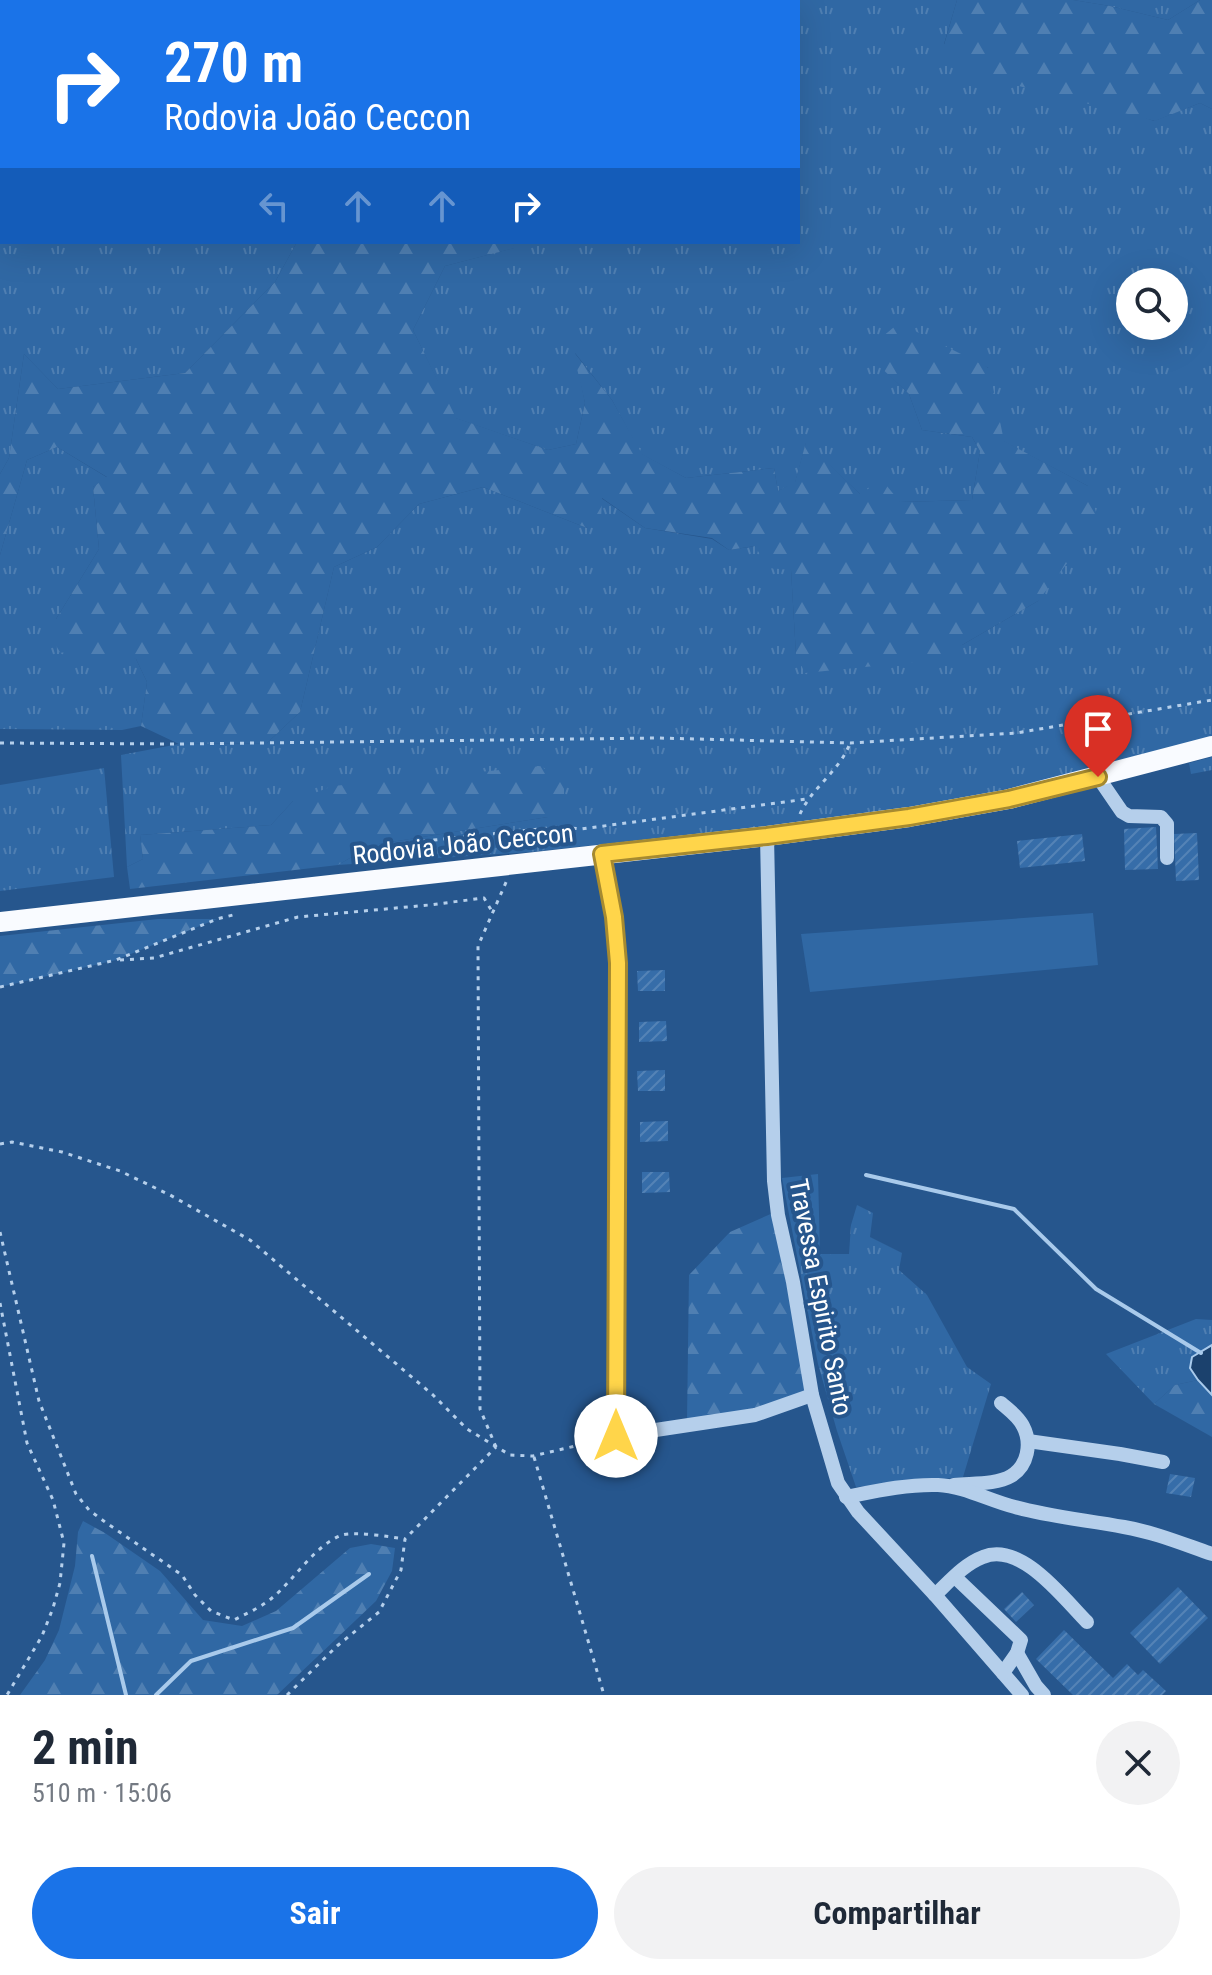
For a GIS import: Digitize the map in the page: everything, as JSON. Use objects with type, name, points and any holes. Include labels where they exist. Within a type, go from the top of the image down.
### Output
[{"type":"main road","name":"Rodovia João Ceccon","points":[[0,922],[767,836],[909,817],[1009,799],[1212,746]]},
{"type":"street","points":[[1098,777],[1122,812],[1129,816],[1161,817],[1164,820],[1167,824],[1167,858]]},
{"type":"street","name":"Travessa Espirito Santo","points":[[767,836],[774,1181],[812,1395],[832,1467],[846,1497],[1022,1695]]},
{"type":"street","points":[[602,854],[614,917],[618,963],[616,1436],[755,1415],[812,1395]]},
{"type":"street","points":[[846,1497],[898,1488],[1009,1477],[1026,1458],[1028,1441],[1023,1426],[1001,1403]]},
{"type":"street","points":[[1028,1441],[1163,1462]]},
{"type":"street","points":[[942,1486],[1014,1507],[1126,1527],[1212,1554]]},
{"type":"street","points":[[935,1595],[965,1567],[984,1556],[997,1554],[1014,1558],[1033,1568],[1087,1622]]},
{"type":"street","points":[[955,1577],[1021,1640],[1017,1653],[1003,1673]]},
{"type":"street","points":[[1017,1653],[1044,1695]]},
{"type":"path","points":[[0,743],[659,738],[850,743],[1016,733],[1212,700]]},
{"type":"path","points":[[813,814],[799,816],[807,799],[845,757],[850,743]]},
{"type":"path","points":[[344,884],[360,863],[378,850],[405,843],[559,827],[581,829],[807,799]]},
{"type":"path","points":[[496,1447],[480,1409],[478,946],[515,864]]},
{"type":"path","points":[[116,960],[154,958],[298,917],[484,898],[493,913]]},
{"type":"path","points":[[0,987],[116,960],[217,919]]},
{"type":"path","points":[[0,1144],[12,1142],[62,1152],[120,1171],[250,1240],[433,1395],[467,1429],[510,1455],[533,1456],[616,1436]]},
{"type":"path","points":[[0,1232],[39,1401],[76,1494],[89,1510],[182,1575],[195,1595],[211,1611],[234,1620],[259,1608],[327,1543],[344,1534],[405,1539]]},
{"type":"path","points":[[0,1303],[27,1443],[53,1500],[64,1543],[60,1583],[53,1608],[42,1636],[7,1695]]},
{"type":"path","points":[[287,1695],[337,1646],[379,1612],[401,1570],[405,1539],[496,1447]]},
{"type":"path","points":[[533,1456],[604,1695]]},
{"type":"green space","points":[[800,0],[957,0],[944,44],[1154,121],[1200,103],[1212,109],[1212,737],[1074,774],[951,801],[798,823],[530,852],[338,865],[372,845],[548,817],[293,801],[271,825],[140,835],[143,859],[127,867],[121,755],[179,744],[267,743],[300,712],[334,567],[377,547],[419,504],[483,487],[587,528],[601,498],[645,528],[712,539],[729,550],[755,546],[791,570],[796,655],[962,645],[1038,601],[1088,486],[1003,441],[988,367],[877,363],[909,394],[922,430],[972,437],[980,451],[972,500],[900,502],[861,495],[806,443],[795,483],[778,491],[774,468],[686,478],[641,454],[612,400],[575,353],[585,403],[576,444],[548,450],[455,418],[413,330],[445,266],[514,248],[513,244],[800,244]]},
{"type":"green space","points":[[957,0],[1073,0],[1168,20],[1200,0],[1212,0],[1212,109],[1200,103],[1155,121],[968,73],[944,45]]},
{"type":"green space","points":[[1073,0],[1200,0],[1168,20]]},
{"type":"green space","points":[[0,244],[296,244],[275,282],[185,373],[58,389],[24,354],[9,458],[0,474]]},
{"type":"green space","points":[[296,244],[513,244],[515,248],[445,266],[413,330],[456,418],[548,450],[576,444],[585,403],[573,351],[612,400],[642,454],[686,478],[774,468],[778,491],[795,482],[806,442],[860,494],[882,480],[900,502],[972,500],[980,451],[972,437],[922,430],[909,394],[876,363],[882,337],[899,323],[989,368],[1004,441],[1088,486],[1099,522],[1038,601],[962,645],[925,661],[805,673],[796,655],[791,570],[768,568],[755,546],[729,550],[712,538],[645,528],[602,498],[601,520],[587,528],[483,487],[419,504],[377,547],[334,567],[300,712],[267,743],[179,744],[141,726],[147,682],[136,659],[57,652],[56,619],[99,549],[93,487],[107,477],[57,447],[27,460],[0,555],[0,474],[9,458],[24,354],[58,389],[185,373],[275,282]]},
{"type":"green space","points":[[57,447],[108,478],[93,487],[99,549],[56,619],[136,659],[147,682],[141,726],[122,730],[0,729],[0,555],[27,460]]},
{"type":"green space","points":[[1212,757],[1212,770],[1191,774],[1189,763]]},
{"type":"green space","points":[[541,766],[564,784],[564,805],[548,817],[372,845],[338,865],[130,889],[127,867],[143,859],[140,835],[271,825],[293,801],[333,786]]},
{"type":"green space","points":[[104,768],[114,877],[0,891],[0,785]]},
{"type":"green space","points":[[1093,913],[1098,965],[810,992],[801,934]]},
{"type":"green space","points":[[158,919],[217,919],[116,960],[0,987],[0,936]]},
{"type":"green space","points":[[818,1174],[820,1254],[849,1254],[851,1225],[857,1205],[873,1213],[870,1237],[902,1253],[899,1270],[927,1295],[967,1367],[991,1384],[963,1477],[856,1487],[818,1364],[782,1178]]},
{"type":"green space","points":[[773,1213],[805,1381],[804,1393],[757,1410],[687,1421],[689,1275],[730,1232]]},
{"type":"green space","points":[[1196,1319],[1212,1320],[1212,1345],[1200,1352],[1190,1367],[1198,1380],[1175,1385],[1154,1404],[1106,1354]]},
{"type":"green space","points":[[1198,1380],[1212,1395],[1212,1437],[1154,1404],[1175,1385]]},
{"type":"green space","points":[[83,1521],[160,1571],[203,1620],[242,1626],[276,1611],[350,1548],[371,1544],[395,1548],[392,1571],[376,1601],[277,1695],[20,1695],[45,1660],[59,1630],[75,1566],[78,1532]]},
{"type":"shaded area","points":[[1212,1345],[1212,1395],[1190,1368],[1192,1357]]},
{"type":"building","points":[[1156,827],[1158,869],[1125,870],[1124,829]]},
{"type":"building","points":[[1197,833],[1199,880],[1176,881],[1174,834]]},
{"type":"building","points":[[1082,834],[1085,861],[1020,868],[1017,841]]},
{"type":"building","points":[[665,970],[665,991],[638,991],[637,971]]},
{"type":"building","points":[[666,1021],[667,1041],[639,1042],[639,1022]]},
{"type":"building","points":[[665,1070],[665,1091],[638,1091],[637,1071]]},
{"type":"building","points":[[668,1121],[668,1141],[640,1142],[640,1122]]},
{"type":"building","points":[[642,1172],[669,1172],[670,1192],[642,1193]]},
{"type":"building","points":[[1170,1474],[1195,1478],[1191,1497],[1166,1493]]},
{"type":"building","points":[[1178,1587],[1208,1618],[1160,1664],[1130,1633]]},
{"type":"building","points":[[1022,1592],[1034,1605],[1016,1622],[1004,1609]]},
{"type":"building","points":[[1064,1630],[1113,1678],[1127,1664],[1138,1675],[1143,1670],[1166,1691],[1162,1695],[1073,1695],[1036,1659]]},
{"type":"waterway","points":[[866,1175],[1014,1209],[1096,1289],[1201,1353]]},
{"type":"waterway","points":[[92,1556],[126,1695]]},
{"type":"waterway","points":[[156,1695],[191,1661],[293,1628],[369,1574]]},
{"type":"route","points":[[616,1436],[618,963],[614,917],[602,854],[909,817],[1009,799],[1098,777]]}]
